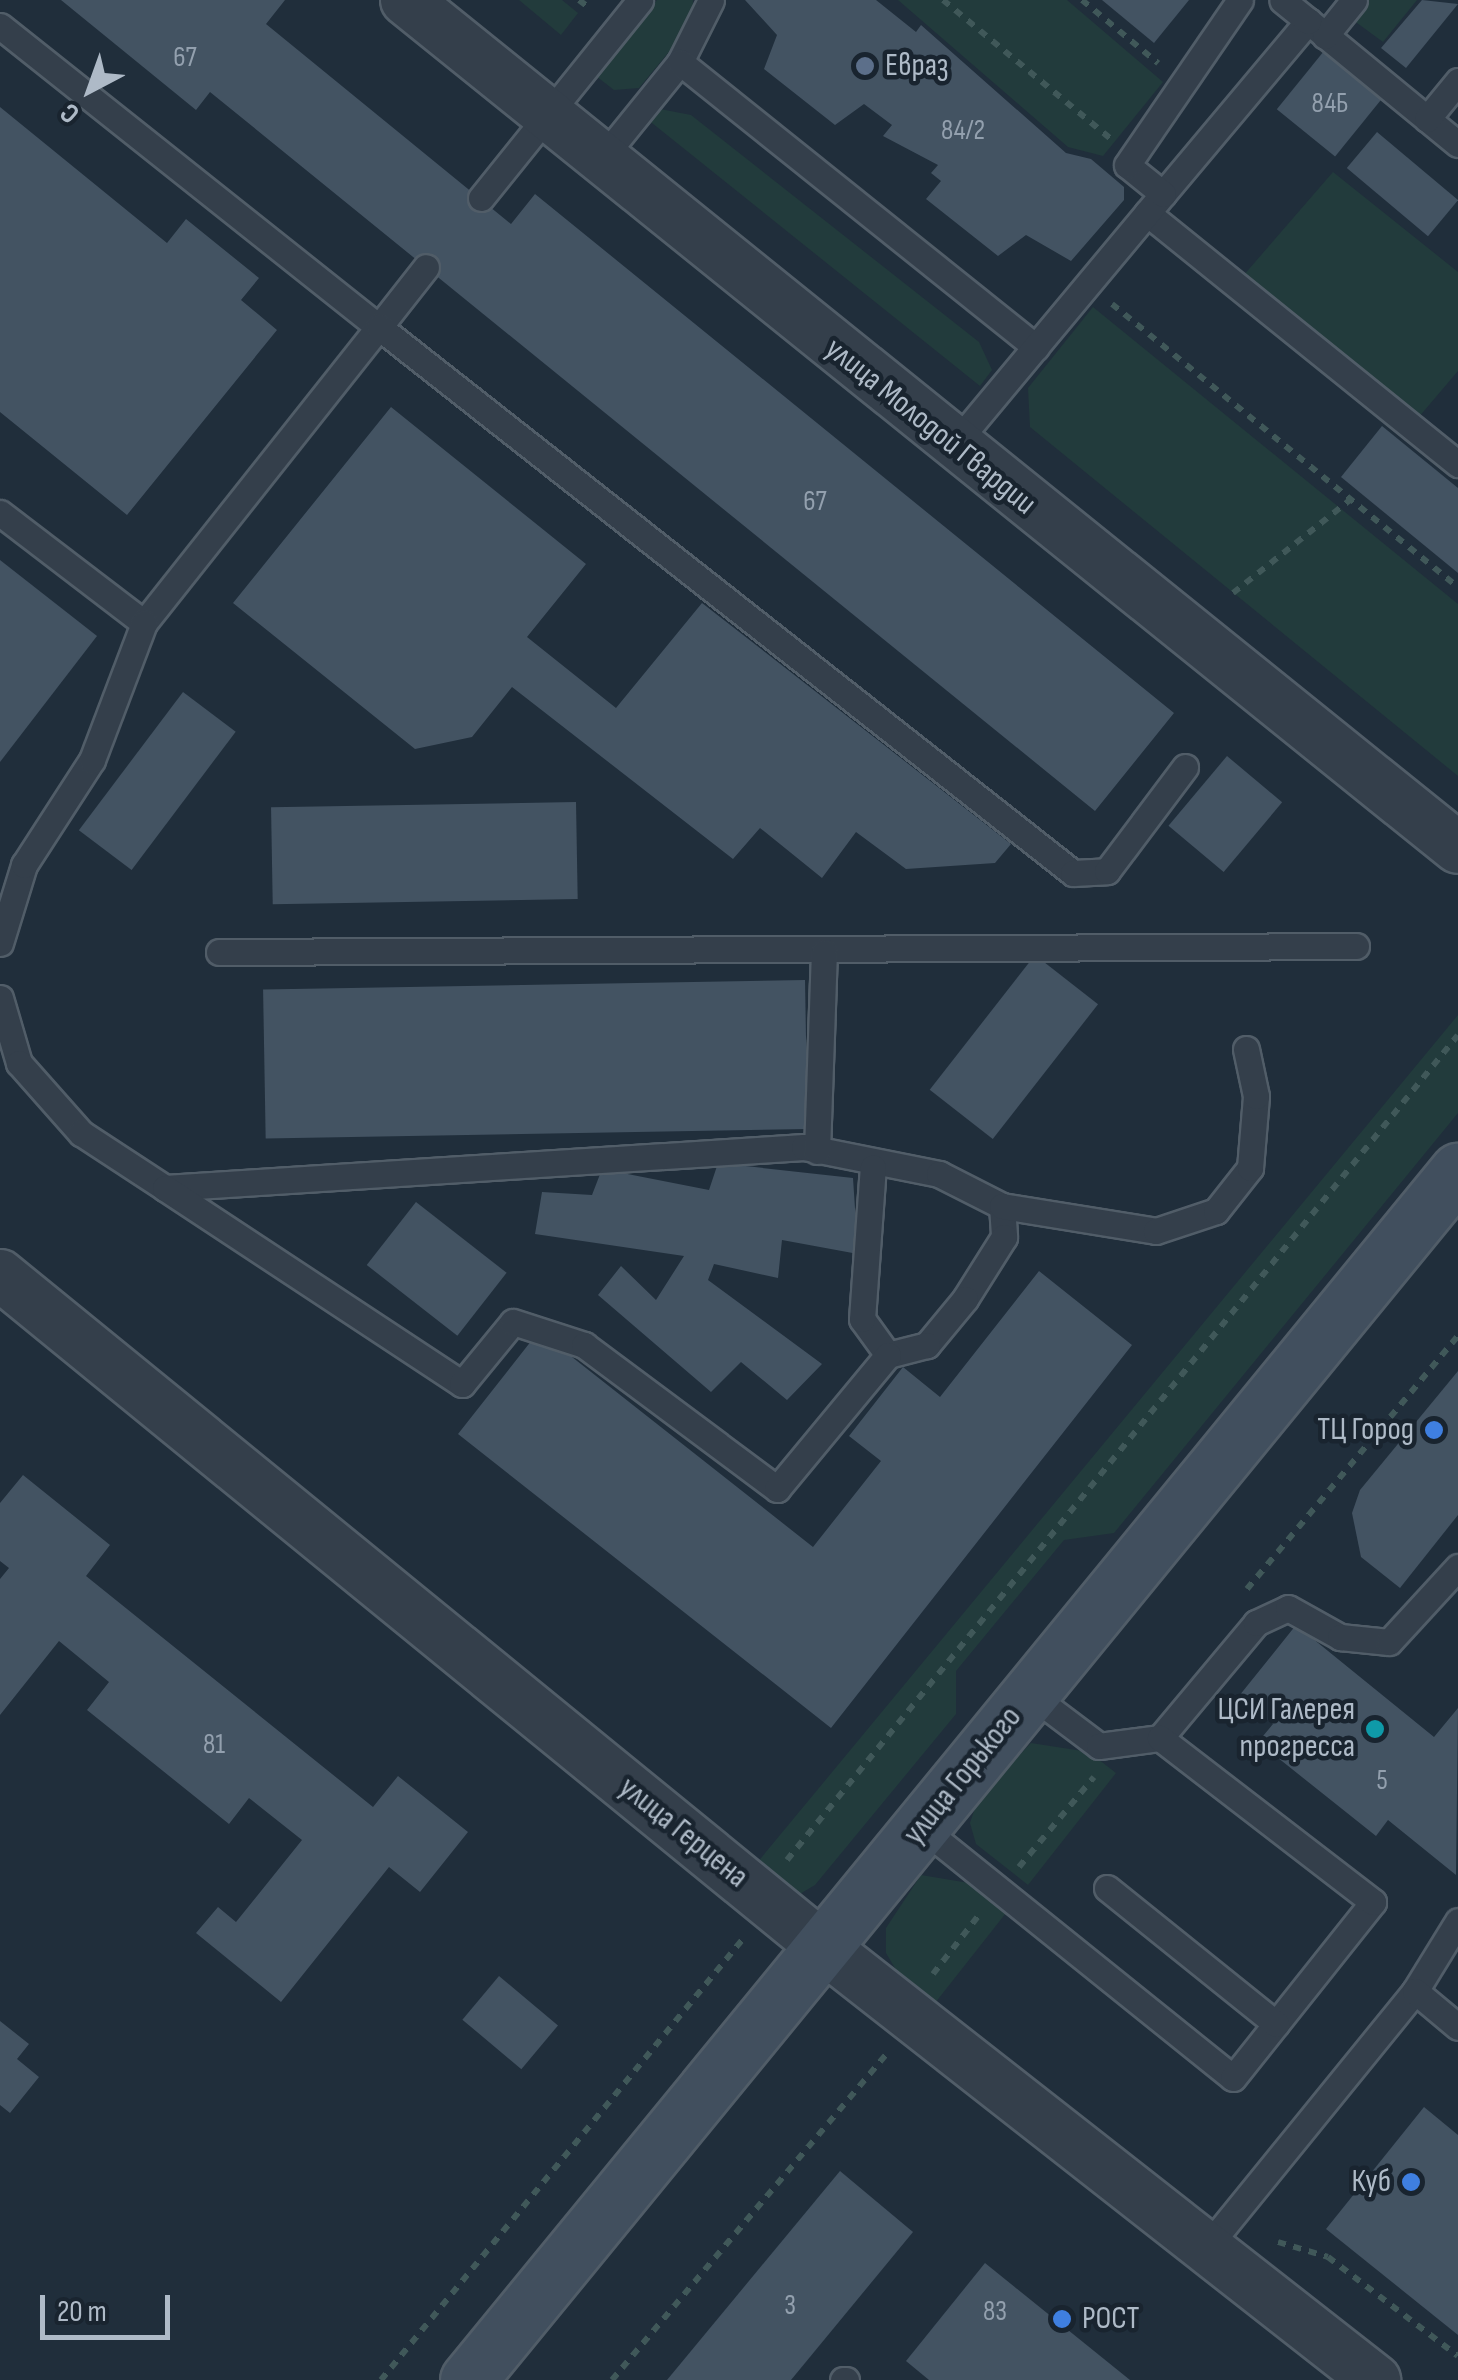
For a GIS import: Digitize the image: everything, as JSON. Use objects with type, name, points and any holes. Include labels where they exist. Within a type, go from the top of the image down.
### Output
[{"type":"street","name":"улица Молодой Гвардии","points":[[406,0],[599,162],[1458,848]]},
{"type":"street","name":"улица Горького","points":[[468,2380],[1458,1172]]},
{"type":"street","name":"улица Герцена","points":[[0,1275],[822,1947],[1220,2231],[1374,2380]]},
{"type":"lane","points":[[481,198],[640,0]]},
{"type":"lane","points":[[599,162],[680,62],[711,0]]},
{"type":"lane","points":[[1240,0],[1188,88],[1127,165],[1155,204],[1458,464]]},
{"type":"lane","points":[[1282,0],[1458,144]]},
{"type":"lane","points":[[953,446],[1155,204],[1316,28],[1354,0]]},
{"type":"lane","points":[[0,26],[1074,873],[1107,871],[1185,767]]},
{"type":"lane","points":[[680,62],[1036,347]]},
{"type":"lane","points":[[1428,119],[1458,80]]},
{"type":"lane","points":[[0,943],[24,865],[92,760],[144,623],[426,268]]},
{"type":"lane","points":[[0,514],[144,623]]},
{"type":"lane","points":[[219,952],[824,952],[1356,946]]},
{"type":"lane","points":[[817,1151],[824,952]]},
{"type":"lane","points":[[0,998],[19,1063],[81,1133],[462,1384],[513,1322],[566,1340],[777,1489],[888,1355],[927,1345],[965,1299],[1004,1237],[1002,1206]]},
{"type":"lane","points":[[165,1188],[817,1151],[873,1166],[939,1174],[1002,1206],[1156,1230],[1216,1211],[1250,1168],[1256,1096],[1246,1048]]},
{"type":"lane","points":[[873,1166],[862,1319],[888,1355]]},
{"type":"lane","points":[[1030,1694],[1099,1746],[1160,1738],[1256,1624],[1288,1608],[1340,1637],[1389,1642],[1458,1567]]},
{"type":"lane","points":[[921,1827],[1233,2078],[1373,1902],[1160,1738]]},
{"type":"lane","points":[[1107,1888],[1276,2024]]},
{"type":"lane","points":[[1220,2231],[1415,1991],[1458,1920]]},
{"type":"lane","points":[[1415,1991],[1458,2027]]},
{"type":"path","points":[[943,0],[1134,158]]},
{"type":"path","points":[[1082,0],[1188,88]]},
{"type":"path","points":[[1096,291],[1458,586]]},
{"type":"path","points":[[1232,593],[1350,499]]},
{"type":"path","points":[[781,1871],[1458,1035]]},
{"type":"path","points":[[381,2380],[747,1934]]},
{"type":"path","points":[[612,2380],[886,2052],[901,2064]]},
{"type":"path","points":[[1220,2231],[1263,2237],[1328,2257],[1458,2356]]},
{"type":"green space","points":[[519,0],[562,0],[578,13],[561,35]]},
{"type":"green space","points":[[657,0],[693,0],[692,24],[639,88],[614,90],[596,76]]},
{"type":"green space","points":[[898,0],[1067,0],[1163,82],[1103,156],[1068,147]]},
{"type":"green space","points":[[1369,0],[1417,0],[1383,42],[1353,20]]},
{"type":"green space","points":[[660,109],[691,115],[979,342],[992,370],[980,386],[647,119]]},
{"type":"green space","points":[[1333,172],[1458,272],[1458,371],[1418,418],[1243,276]]},
{"type":"green space","points":[[1093,307],[1458,604],[1458,776],[1030,427],[1028,388]]},
{"type":"green space","points":[[1458,1015],[1458,1113],[1114,1533],[1064,1540],[956,1671],[956,1714],[815,1885],[793,1898],[747,1875]]},
{"type":"green space","points":[[1031,1743],[1089,1752],[1116,1773],[1028,1885],[976,1844],[970,1823],[979,1796]]},
{"type":"green space","points":[[921,1875],[969,1883],[1006,1913],[924,2017],[886,1953],[886,1928]]},
{"type":"building","points":[[61,0],[285,0],[266,24],[511,224],[535,194],[1174,713],[1095,811],[210,92],[196,110]]},
{"type":"building","points":[[745,0],[876,0],[916,32],[921,25],[1066,153],[1091,159],[1124,187],[1124,200],[1071,261],[1026,235],[998,256],[926,199],[941,181],[931,173],[938,165],[883,136],[892,125],[864,104],[835,125],[764,69],[777,35]]},
{"type":"building","points":[[1102,0],[1189,0],[1154,43]]},
{"type":"building","points":[[1422,0],[1458,4],[1406,68],[1381,48]]},
{"type":"building","points":[[1324,51],[1382,98],[1335,156],[1277,109]]},
{"type":"building","points":[[0,107],[167,243],[186,219],[259,278],[241,300],[277,330],[127,515],[0,412]]},
{"type":"building","points":[[1377,132],[1458,200],[1428,236],[1347,168]]},
{"type":"building","points":[[391,407],[586,564],[527,637],[616,708],[702,603],[1011,844],[995,863],[906,869],[856,832],[822,878],[760,828],[733,859],[512,687],[472,737],[415,749],[233,603]]},
{"type":"building","points":[[1382,426],[1458,488],[1458,573],[1341,477]]},
{"type":"building","points":[[0,560],[97,636],[0,762]]},
{"type":"building","points":[[183,692],[236,732],[132,870],[79,830]]},
{"type":"building","points":[[1227,756],[1282,802],[1224,872],[1169,826]]},
{"type":"building","points":[[576,802],[578,899],[273,904],[271,807]]},
{"type":"building","points":[[1035,955],[1098,1004],[993,1139],[930,1090]]},
{"type":"building","points":[[805,980],[808,1129],[266,1138],[263,989]]},
{"type":"building","points":[[718,1163],[853,1178],[858,1254],[782,1240],[778,1278],[714,1264],[708,1280],[822,1364],[787,1400],[741,1362],[711,1392],[598,1295],[621,1266],[656,1300],[684,1256],[535,1234],[542,1192],[592,1195],[602,1169],[709,1190]]},
{"type":"building","points":[[416,1202],[507,1273],[457,1336],[367,1265]]},
{"type":"building","points":[[1039,1271],[1132,1345],[831,1728],[458,1434],[539,1331],[813,1547],[881,1461],[849,1436],[903,1367],[940,1397]]},
{"type":"building","name":"ТЦ Город","points":[[1458,1371],[1458,1515],[1400,1588],[1361,1557],[1352,1513],[1360,1490]]},
{"type":"building","points":[[23,1475],[110,1545],[86,1576],[373,1807],[398,1776],[468,1832],[420,1892],[389,1867],[281,2002],[196,1933],[218,1907],[236,1922],[302,1840],[249,1798],[229,1824],[87,1710],[109,1682],[59,1641],[0,1715],[0,1579],[9,1568],[0,1561],[0,1503]]},
{"type":"building","points":[[1296,1625],[1434,1737],[1458,1708],[1456,1875],[1388,1820],[1376,1836],[1258,1742],[1273,1724],[1239,1696]]},
{"type":"building","points":[[499,1976],[558,2025],[521,2069],[462,2020]]},
{"type":"building","points":[[0,2021],[29,2044],[17,2059],[39,2077],[10,2113],[0,2105]]},
{"type":"building","name":"Куб","points":[[1424,2107],[1458,2135],[1458,2335],[1326,2229]]},
{"type":"building","points":[[840,2171],[913,2232],[791,2380],[667,2380]]},
{"type":"building","points":[[985,2263],[1130,2380],[929,2380],[906,2361]]},
{"type":"place","name":"Евраз","points":[[865,66]]},
{"type":"place","name":"ТЦ Город","points":[[1434,1430]]},
{"type":"place","name":"ЦСИ Галерея прогресса","points":[[1375,1729]]},
{"type":"place","name":"Куб","points":[[1411,2182]]},
{"type":"place","name":"РОСТ","points":[[1062,2319]]}]
